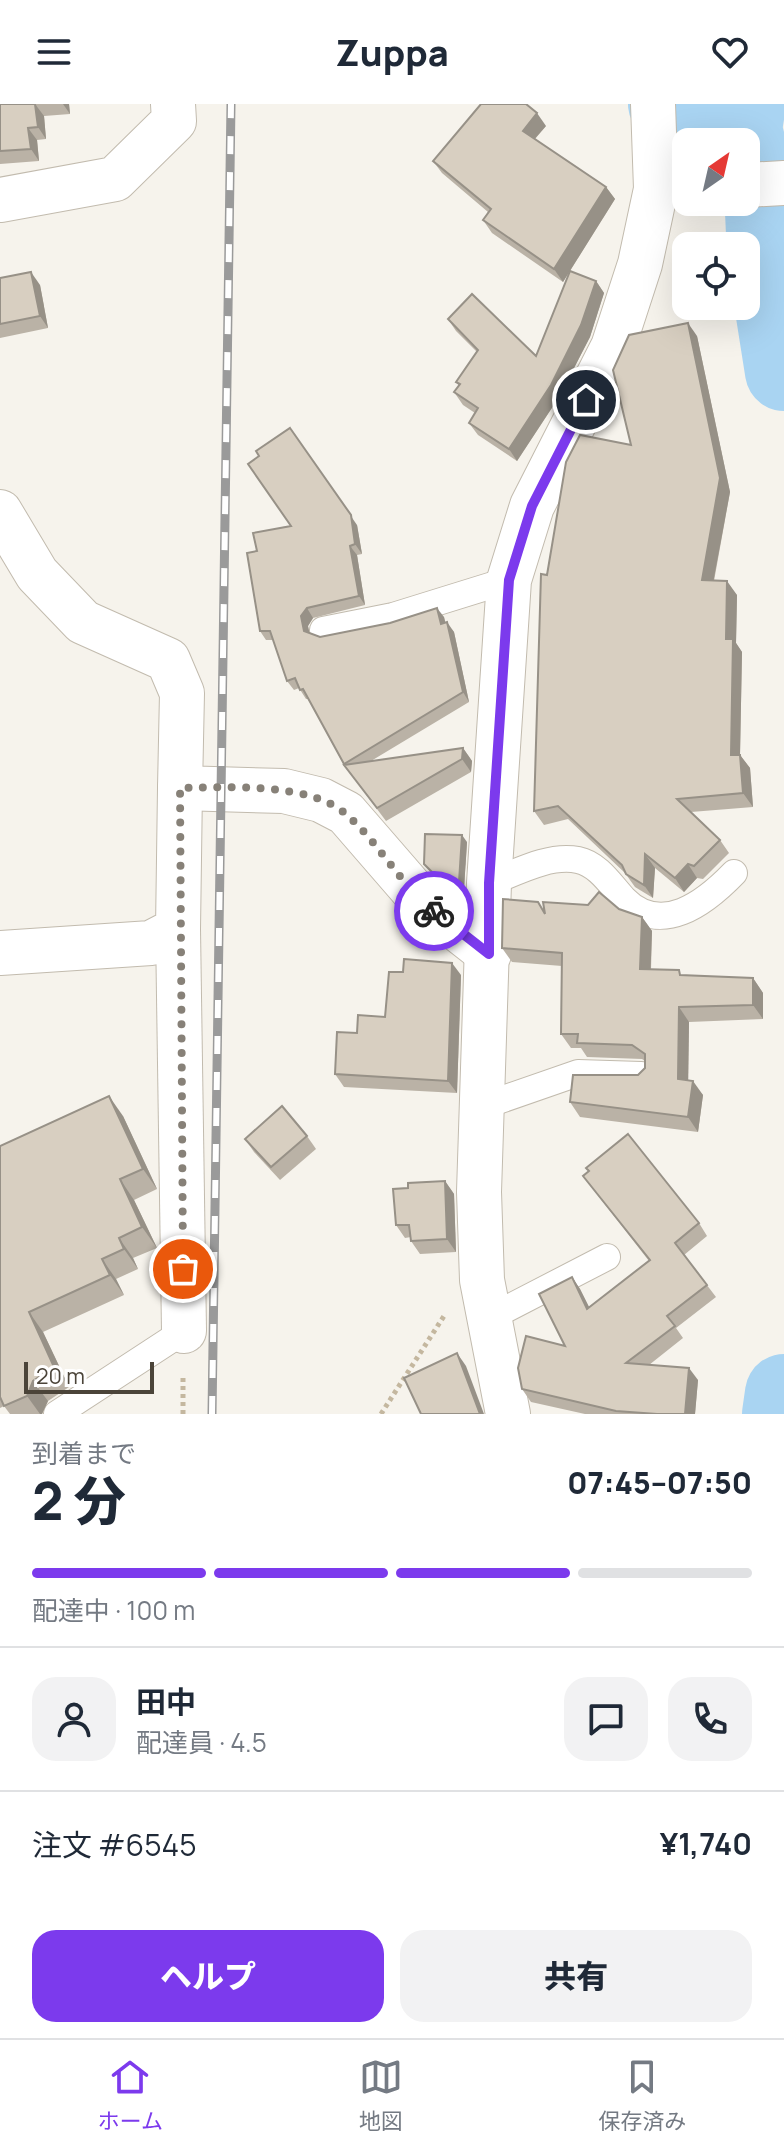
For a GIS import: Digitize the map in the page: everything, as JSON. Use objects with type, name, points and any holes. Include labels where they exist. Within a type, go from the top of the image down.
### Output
[{"type":"street","points":[[0,200],[115,179],[174,121],[173,104]]},
{"type":"street","points":[[653,114],[672,185]]},
{"type":"street","points":[[760,184],[784,183]]},
{"type":"street","points":[[508,1414],[486,1299],[479,1192],[489,883],[509,580],[532,506],[613,347],[640,264],[672,191]]},
{"type":"street","points":[[0,512],[37,574],[83,622],[168,660],[182,693],[178,929],[184,1331]]},
{"type":"street","points":[[180,788],[284,791],[334,806],[346,813],[424,903],[489,954]]},
{"type":"street","points":[[0,953],[151,943],[178,929]]},
{"type":"lane","points":[[323,630],[393,616],[509,580]]},
{"type":"lane","points":[[489,883],[560,858],[580,860],[597,870],[636,908],[645,914],[664,917],[686,911],[712,896],[734,873]]},
{"type":"lane","points":[[483,1106],[578,1073],[641,1075]]},
{"type":"lane","points":[[486,1299],[607,1257]]},
{"type":"lane","points":[[57,1414],[184,1331]]},
{"type":"path","points":[[381,1414],[450,1307],[486,1299]]},
{"type":"building","points":[[0,104],[35,104],[38,127],[28,128],[31,149],[0,151]]},
{"type":"building","points":[[481,104],[526,104],[537,113],[523,131],[606,187],[554,269],[483,220],[491,209],[433,161]]},
{"type":"building","points":[[570,271],[596,281],[581,325],[551,385],[509,449],[469,423],[478,408],[454,392],[460,384],[456,382],[478,350],[448,319],[472,294],[536,356]]},
{"type":"building","points":[[31,272],[40,316],[0,324],[0,278]]},
{"type":"building","points":[[688,323],[720,478],[702,580],[727,581],[726,639],[733,639],[731,755],[740,755],[743,793],[677,799],[720,840],[694,866],[688,864],[675,878],[645,854],[644,885],[626,874],[622,865],[558,806],[534,811],[541,574],[547,575],[566,462],[580,435],[631,445],[613,370],[629,335]]},
{"type":"building","points":[[290,428],[351,515],[355,544],[350,546],[359,596],[307,608],[301,616],[304,631],[320,637],[390,623],[437,608],[441,624],[447,622],[463,692],[344,764],[303,689],[300,690],[295,678],[287,681],[270,631],[260,631],[247,553],[257,551],[253,533],[291,526],[248,464],[259,456],[256,451]]},
{"type":"building","points":[[463,748],[462,759],[377,808],[344,765]]},
{"type":"building","points":[[425,834],[462,835],[459,882],[441,881],[424,864]]},
{"type":"building","points":[[599,892],[619,909],[642,917],[640,969],[679,970],[680,975],[753,978],[753,1005],[679,1007],[678,1079],[693,1081],[688,1117],[570,1102],[573,1075],[638,1075],[645,1068],[645,1054],[632,1045],[577,1043],[578,1034],[561,1034],[562,953],[502,948],[503,899],[538,902],[545,914],[543,902],[588,905]]},
{"type":"building","points":[[404,959],[452,963],[448,1081],[335,1074],[337,1032],[357,1033],[358,1015],[385,1017],[389,972],[403,972]]},
{"type":"building","points":[[109,1096],[143,1169],[120,1179],[142,1227],[119,1238],[124,1249],[102,1259],[110,1275],[29,1312],[54,1367],[33,1381],[27,1396],[4,1406],[0,1397],[0,1146]]},
{"type":"building","points":[[282,1106],[307,1136],[271,1167],[245,1139]]},
{"type":"building","points":[[628,1134],[699,1223],[675,1243],[707,1285],[667,1316],[675,1326],[626,1363],[689,1368],[685,1414],[616,1411],[522,1389],[518,1368],[526,1336],[565,1346],[539,1294],[572,1277],[587,1309],[650,1260],[583,1176],[589,1171],[586,1168]]},
{"type":"building","points":[[445,1181],[447,1239],[411,1241],[409,1225],[396,1225],[393,1189],[408,1188],[408,1183]]},
{"type":"building","points":[[457,1353],[480,1414],[421,1414],[404,1378]]},
{"type":"waterway","points":[[667,104],[689,122],[735,128]]},
{"type":"waterway","points":[[747,104],[743,129],[764,211],[766,258],[784,372]]},
{"type":"waterway","points":[[781,1414],[784,1393]]},
{"type":"railway","points":[[212,1414],[231,104]]},
{"type":"way so far","points":[[183,1269],[178,929],[180,788],[284,791],[321,800],[346,813],[434,911]]},
{"type":"route","points":[[434,911],[489,954],[489,883],[509,580],[532,506],[586,400]]}]
